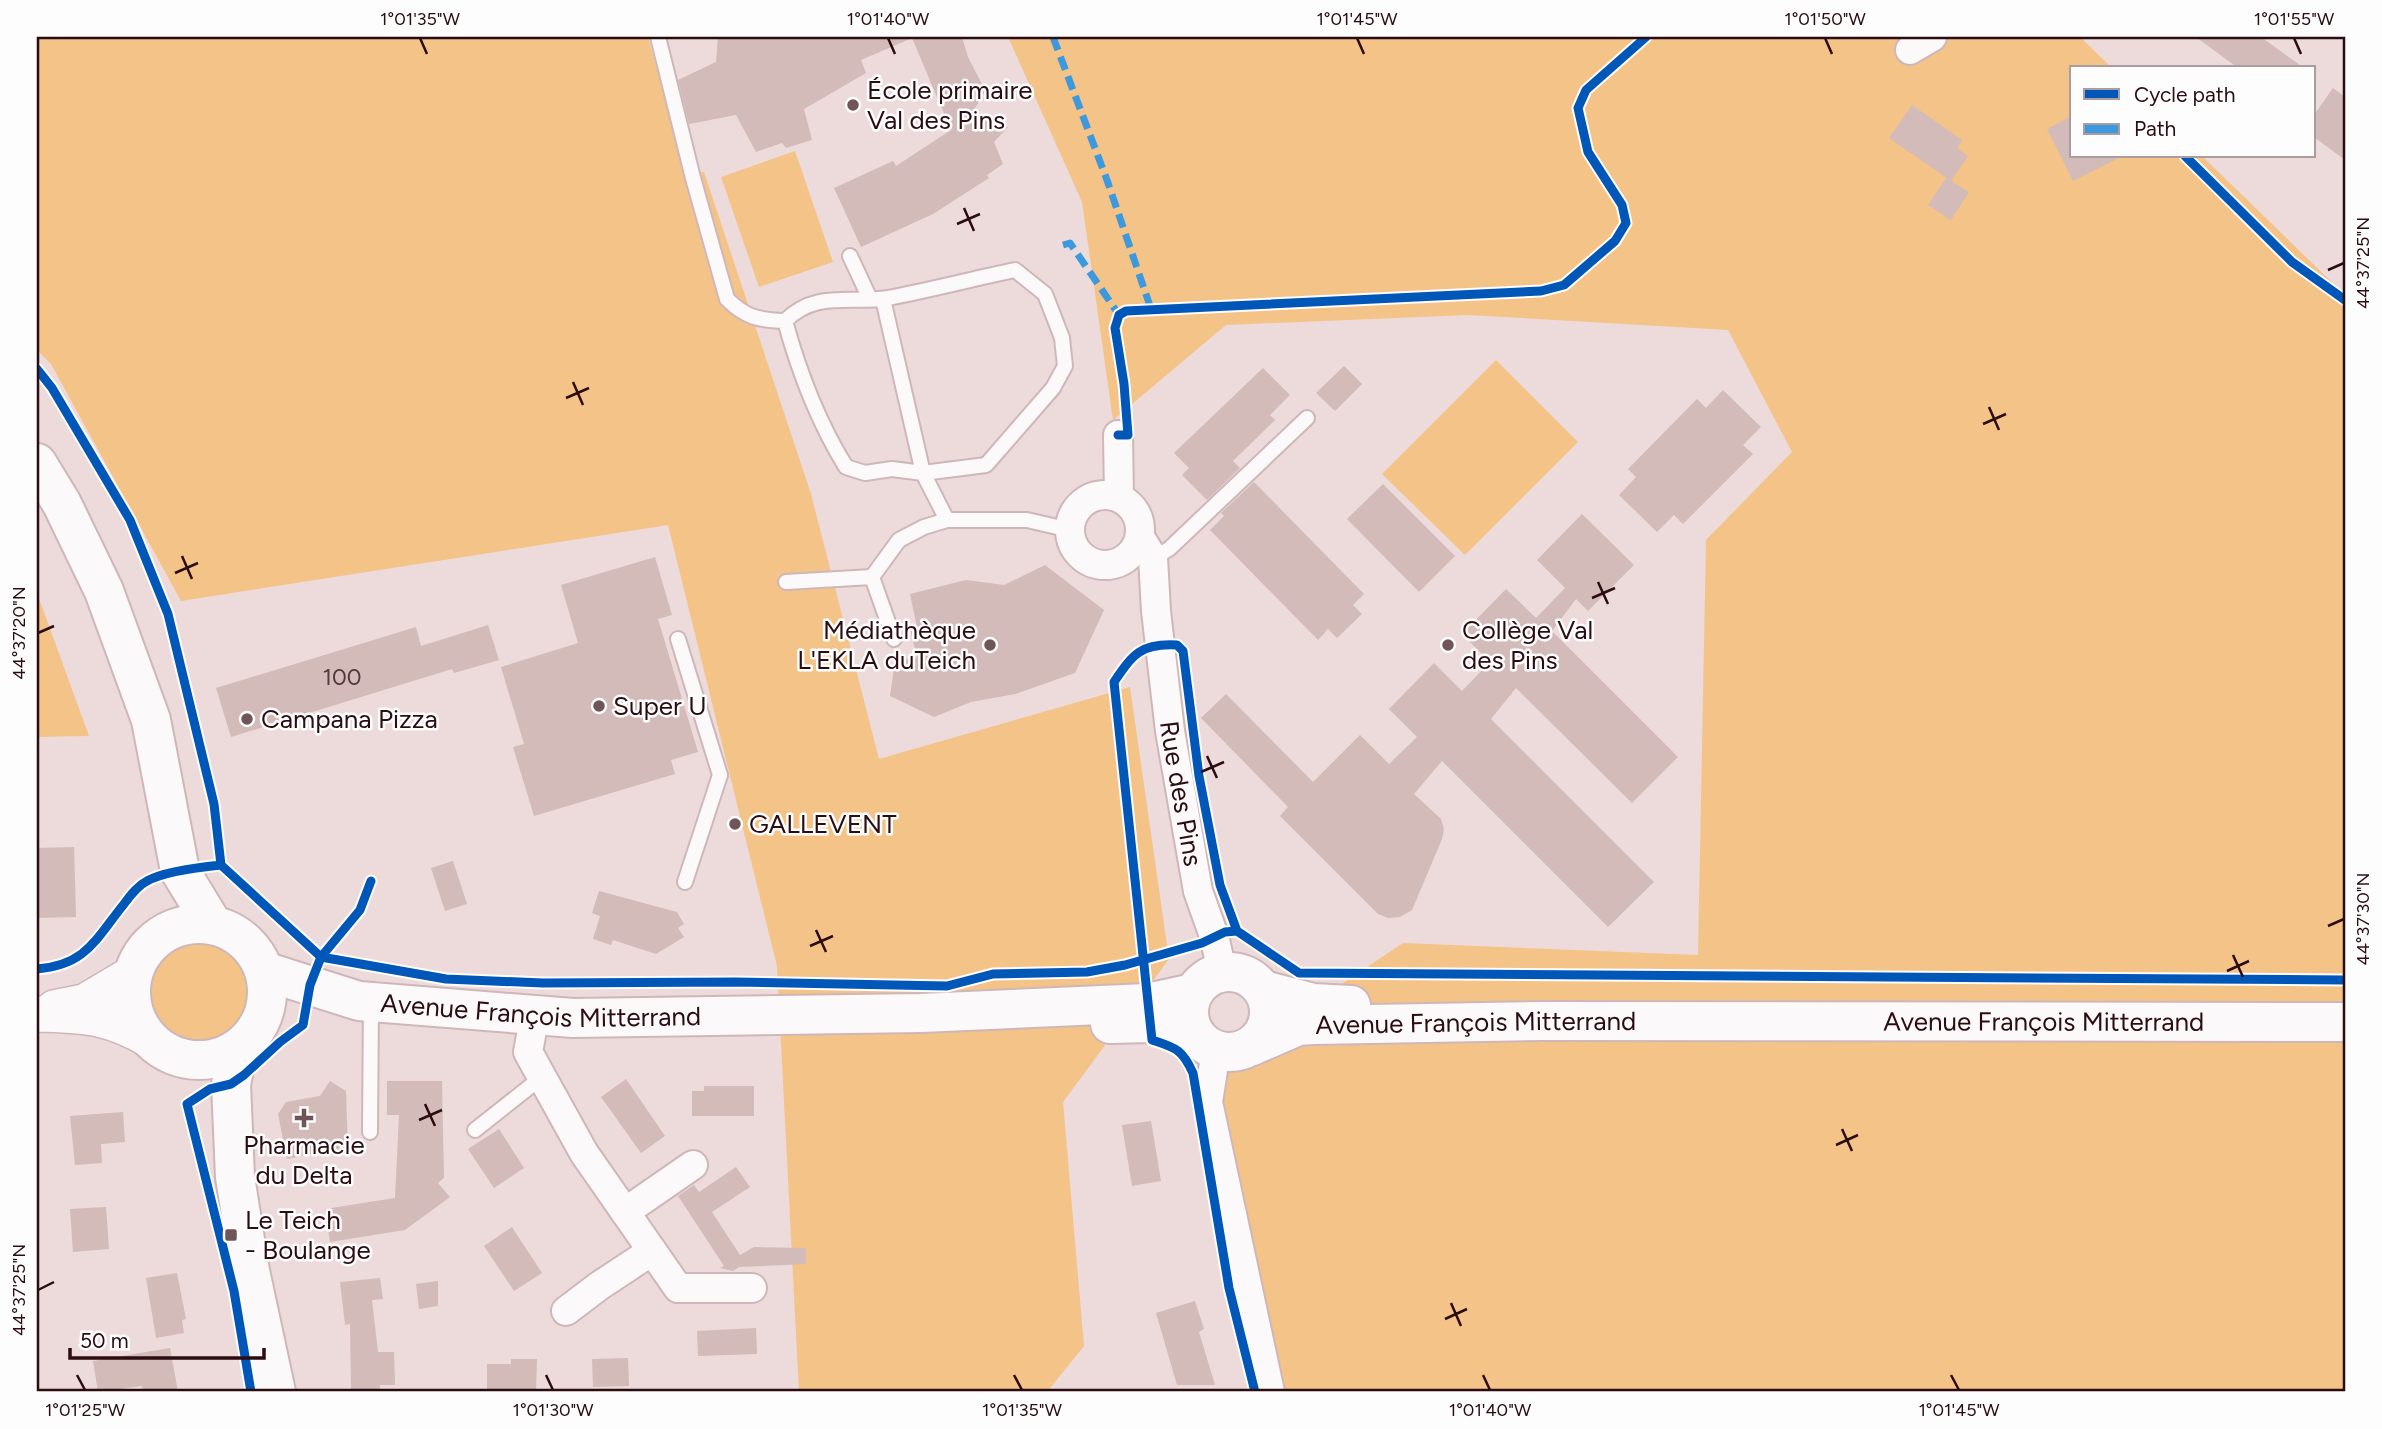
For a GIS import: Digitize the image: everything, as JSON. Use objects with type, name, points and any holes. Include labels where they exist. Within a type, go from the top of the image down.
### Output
[{"type":"main road","points":[[37,463],[62,504],[104,591],[151,720],[180,871],[213,925]]},
{"type":"main road","points":[[164,934],[180,871]]},
{"type":"main road","points":[[213,925],[230,931],[245,941],[257,955],[264,971],[268,992],[265,1012],[248,1040],[235,1050],[216,1058],[196,1060],[172,1054],[150,1040],[133,1009],[131,991],[140,957],[150,944],[180,927],[213,925]]},
{"type":"main road","name":"Avenue François Mitterrand","points":[[264,971],[361,1001]]},
{"type":"main road","name":"Avenue François Mitterrand","points":[[265,1012],[361,1001],[573,1018],[921,1013],[1134,1004],[1206,983],[1232,972],[1244,974],[1263,990],[1313,1003],[1543,1008],[1744,1021]]},
{"type":"main road","points":[[1206,983],[1188,1016],[1222,1045],[1261,1037],[1270,1014],[1263,990]]},
{"type":"main road","name":"Avenue François Mitterrand","points":[[730,1016],[918,1028],[1150,1023],[1222,1045],[1298,1026],[1543,1021],[2345,1022]]},
{"type":"main road","points":[[235,1050],[231,1084],[235,1177],[250,1271],[276,1392]]},
{"type":"main road","points":[[196,1060],[231,1125]]},
{"type":"street","points":[[1118,435],[1119,497]]},
{"type":"street","points":[[1095,496],[1119,497],[1129,504],[1136,514],[1147,548],[1116,563],[1095,564],[1077,551],[1070,530],[1072,519],[1085,501],[1095,496]]},
{"type":"street","name":"Rue des Pins","points":[[1147,548],[1180,791],[1198,891],[1220,962],[1206,983]]},
{"type":"street","name":"Rue des Pins","points":[[1116,563],[1136,579],[1156,611]]},
{"type":"street","points":[[37,1012],[84,1002],[134,973]]},
{"type":"street","points":[[37,1012],[94,1016],[125,1025],[150,1040]]},
{"type":"street","points":[[535,1014],[528,1052],[584,1153],[678,1288],[752,1288]]},
{"type":"street","points":[[1222,1045],[1208,1102],[1270,1392]]},
{"type":"street","points":[[625,1212],[693,1165]]},
{"type":"street","points":[[566,1311],[652,1251]]},
{"type":"lane","points":[[658,37],[727,299],[739,311],[761,320],[785,321],[797,309],[830,300],[876,299],[1015,270],[1045,294],[1062,338],[1065,366],[1053,388],[986,465],[922,473],[892,469],[865,473],[846,467],[828,438],[794,354],[785,321]]},
{"type":"lane","points":[[850,256],[876,299],[922,473],[947,520]]},
{"type":"lane","points":[[1147,548],[1169,549],[1307,418]]},
{"type":"lane","points":[[872,577],[898,541],[924,527],[947,520],[1027,520],[1070,530]]},
{"type":"lane","points":[[786,582],[872,577]]},
{"type":"lane","points":[[872,577],[894,639]]},
{"type":"lane","points":[[678,639],[720,775],[685,882]]},
{"type":"lane","points":[[361,1001],[370,1132]]},
{"type":"lane","points":[[475,1130],[542,1077]]},
{"type":"shaded area","points":[[37,37],[648,37],[686,174],[704,172],[811,494],[879,759],[1130,687],[1169,959],[1063,1102],[1084,1346],[1047,1392],[799,1392],[777,966],[668,525],[181,601],[51,364],[37,350]]},
{"type":"shaded area","points":[[1008,37],[2080,37],[2110,66],[2070,66],[2070,158],[2204,158],[2345,295],[2345,1392],[1282,1392],[1188,1086],[1403,943],[1698,955],[1706,540],[1792,452],[1728,330],[1468,315],[1226,325],[1113,420],[1082,202]]},
{"type":"shaded area","points":[[795,151],[833,262],[759,287],[721,177]]},
{"type":"shaded area","points":[[1496,360],[1578,442],[1465,555],[1382,474]]},
{"type":"shaded area","points":[[37,593],[89,736],[37,737]]},
{"type":"shaded area","points":[[199,942],[218,946],[233,957],[244,972],[248,991],[244,1010],[233,1025],[218,1036],[199,1040],[180,1036],[165,1025],[154,1010],[150,991],[154,972],[165,957],[180,946]]},
{"type":"building","points":[[718,37],[962,37],[968,57],[984,88],[974,110],[1008,127],[994,142],[1003,164],[987,175],[989,178],[933,214],[861,247],[834,188],[893,161],[896,166],[951,130],[912,38],[861,60],[866,73],[804,109],[812,140],[786,148],[782,143],[756,152],[736,115],[689,124],[678,80],[716,62]]},
{"type":"building","points":[[2196,37],[2261,37],[2301,66],[2235,66]]},
{"type":"building","points":[[2333,88],[2345,97],[2345,160],[2316,138],[2316,112]]},
{"type":"building","points":[[1912,105],[1962,140],[1957,148],[1968,156],[1951,181],[1889,138]]},
{"type":"building","points":[[2070,117],[2070,158],[2119,158],[2073,181],[2047,129]]},
{"type":"building","points":[[1946,178],[1969,192],[1951,220],[1928,205]]},
{"type":"building","points":[[1344,366],[1362,384],[1335,411],[1316,393]]},
{"type":"building","points":[[1263,368],[1290,395],[1270,415],[1275,420],[1233,461],[1240,468],[1207,500],[1182,475],[1189,468],[1174,453]]},
{"type":"building","points":[[1723,390],[1761,427],[1743,445],[1753,454],[1683,524],[1674,515],[1657,532],[1619,495],[1636,477],[1628,469],[1697,399],[1706,408]]},
{"type":"building","points":[[1254,482],[1364,594],[1353,605],[1362,614],[1337,638],[1328,629],[1318,640],[1210,530],[1224,516],[1221,513]]},
{"type":"building","points":[[1383,484],[1455,556],[1419,592],[1347,519]]},
{"type":"building","points":[[1582,514],[1634,565],[1588,611],[1576,599],[1552,631],[1678,757],[1632,803],[1516,688],[1491,719],[1654,882],[1608,927],[1442,761],[1414,794],[1441,819],[1444,829],[1442,839],[1412,910],[1400,917],[1388,918],[1378,914],[1280,816],[1288,807],[1201,718],[1226,694],[1313,782],[1360,735],[1389,764],[1417,737],[1389,709],[1434,663],[1462,691],[1490,662],[1462,634],[1506,589],[1536,618],[1565,588],[1537,560]]},
{"type":"building","name":"Super U","points":[[655,557],[672,615],[658,619],[698,752],[671,760],[675,774],[534,816],[513,747],[524,744],[501,667],[578,643],[561,585]]},
{"type":"building","points":[[1045,565],[1104,610],[1075,673],[1015,694],[971,702],[934,717],[890,696],[895,661],[917,657],[910,629],[917,627],[910,594],[966,580],[1004,585]]},
{"type":"building","points":[[488,625],[499,660],[454,673],[452,669],[231,737],[216,688],[416,627],[421,646]]},
{"type":"building","points":[[74,847],[76,917],[37,918],[37,848]]},
{"type":"building","points":[[453,861],[467,904],[445,911],[431,868]]},
{"type":"building","points":[[599,891],[677,912],[684,924],[678,928],[684,937],[656,954],[613,940],[611,945],[593,939],[600,916],[592,913]]},
{"type":"building","points":[[626,1079],[665,1136],[641,1153],[601,1097]]},
{"type":"building","points":[[330,1081],[346,1091],[348,1153],[323,1156],[322,1152],[287,1159],[278,1114],[286,1102],[320,1096]]},
{"type":"building","points":[[387,1081],[442,1081],[444,1178],[438,1183],[450,1197],[405,1230],[330,1242],[325,1209],[395,1198],[399,1115],[387,1115]]},
{"type":"building","points":[[704,1086],[754,1086],[754,1116],[692,1116],[692,1091],[704,1091]]},
{"type":"building","points":[[123,1112],[125,1142],[101,1144],[102,1163],[75,1165],[70,1116]]},
{"type":"building","points":[[1151,1121],[1161,1181],[1132,1186],[1122,1125]]},
{"type":"building","points":[[499,1129],[524,1168],[494,1188],[468,1149]]},
{"type":"building","points":[[736,1167],[750,1187],[712,1212],[740,1255],[754,1247],[806,1248],[806,1264],[739,1267],[733,1271],[720,1268],[724,1266],[678,1196],[694,1185],[699,1192]]},
{"type":"building","points":[[106,1207],[109,1249],[73,1252],[70,1209]]},
{"type":"building","points":[[512,1227],[542,1273],[514,1291],[484,1246]]},
{"type":"building","points":[[177,1273],[186,1319],[182,1320],[184,1333],[156,1338],[146,1278]]},
{"type":"building","points":[[380,1278],[383,1299],[372,1300],[378,1352],[394,1352],[395,1385],[380,1385],[380,1392],[351,1392],[350,1324],[345,1325],[340,1282]]},
{"type":"building","points":[[438,1281],[438,1306],[419,1309],[416,1284]]},
{"type":"building","points":[[1195,1301],[1204,1329],[1199,1332],[1215,1385],[1177,1385],[1156,1313]]},
{"type":"building","points":[[756,1328],[757,1354],[698,1356],[697,1331]]},
{"type":"building","points":[[170,1348],[178,1392],[143,1392],[142,1386],[98,1392],[93,1361]]},
{"type":"building","points":[[628,1358],[629,1386],[593,1387],[592,1359]]},
{"type":"building","points":[[511,1359],[537,1359],[536,1392],[487,1392],[487,1364],[511,1364]]},
{"type":"marked path","points":[[1053,37],[1107,180],[1151,309]]},
{"type":"marked path","points":[[1063,245],[1070,243],[1119,315]]},
{"type":"cycle path","points":[[1118,435],[1128,435],[1124,384],[1115,328],[1119,315],[1126,311],[1541,291],[1564,285],[1615,241],[1626,223],[1622,205],[1588,152],[1578,108],[1586,90],[1646,37]]},
{"type":"cycle path","points":[[2187,158],[2292,262],[2345,300]]},
{"type":"cycle path","points":[[37,369],[52,388],[130,520],[168,614],[214,804],[221,865]]},
{"type":"cycle path","points":[[1237,931],[1220,885],[1199,776],[1183,651],[1177,645],[1146,648],[1133,657],[1114,682],[1152,1040],[1177,1050],[1193,1073],[1229,1288],[1255,1392]]},
{"type":"cycle path","points":[[37,969],[54,967],[78,956],[97,939],[134,891],[147,881],[173,872],[221,865],[321,957],[446,979],[543,983],[736,982],[947,986],[993,974],[1087,972],[1125,965],[1202,943],[1225,932],[1237,931],[1299,973],[2345,980]]},
{"type":"cycle path","points":[[251,1392],[234,1291],[187,1104],[210,1089],[231,1084],[303,1025],[310,985],[321,957],[360,910],[371,881]]},
{"type":"place","name":"École primaire Val des Pins","points":[[853,105]]},
{"type":"place","name":"Médiathèque L'EKLA duTeich","points":[[990,645]]},
{"type":"place","name":"Collège Val des Pins","points":[[1448,645]]},
{"type":"place","name":"Super U","points":[[599,706]]},
{"type":"place","name":"Campana Pizza","points":[[247,719]]},
{"type":"place","name":"GALLEVENT","points":[[735,824]]},
{"type":"place","name":"Pharmacie du Delta","points":[[304,1118]]},
{"type":"place","name":"Le Teich - Boulange","points":[[231,1235]]}]
